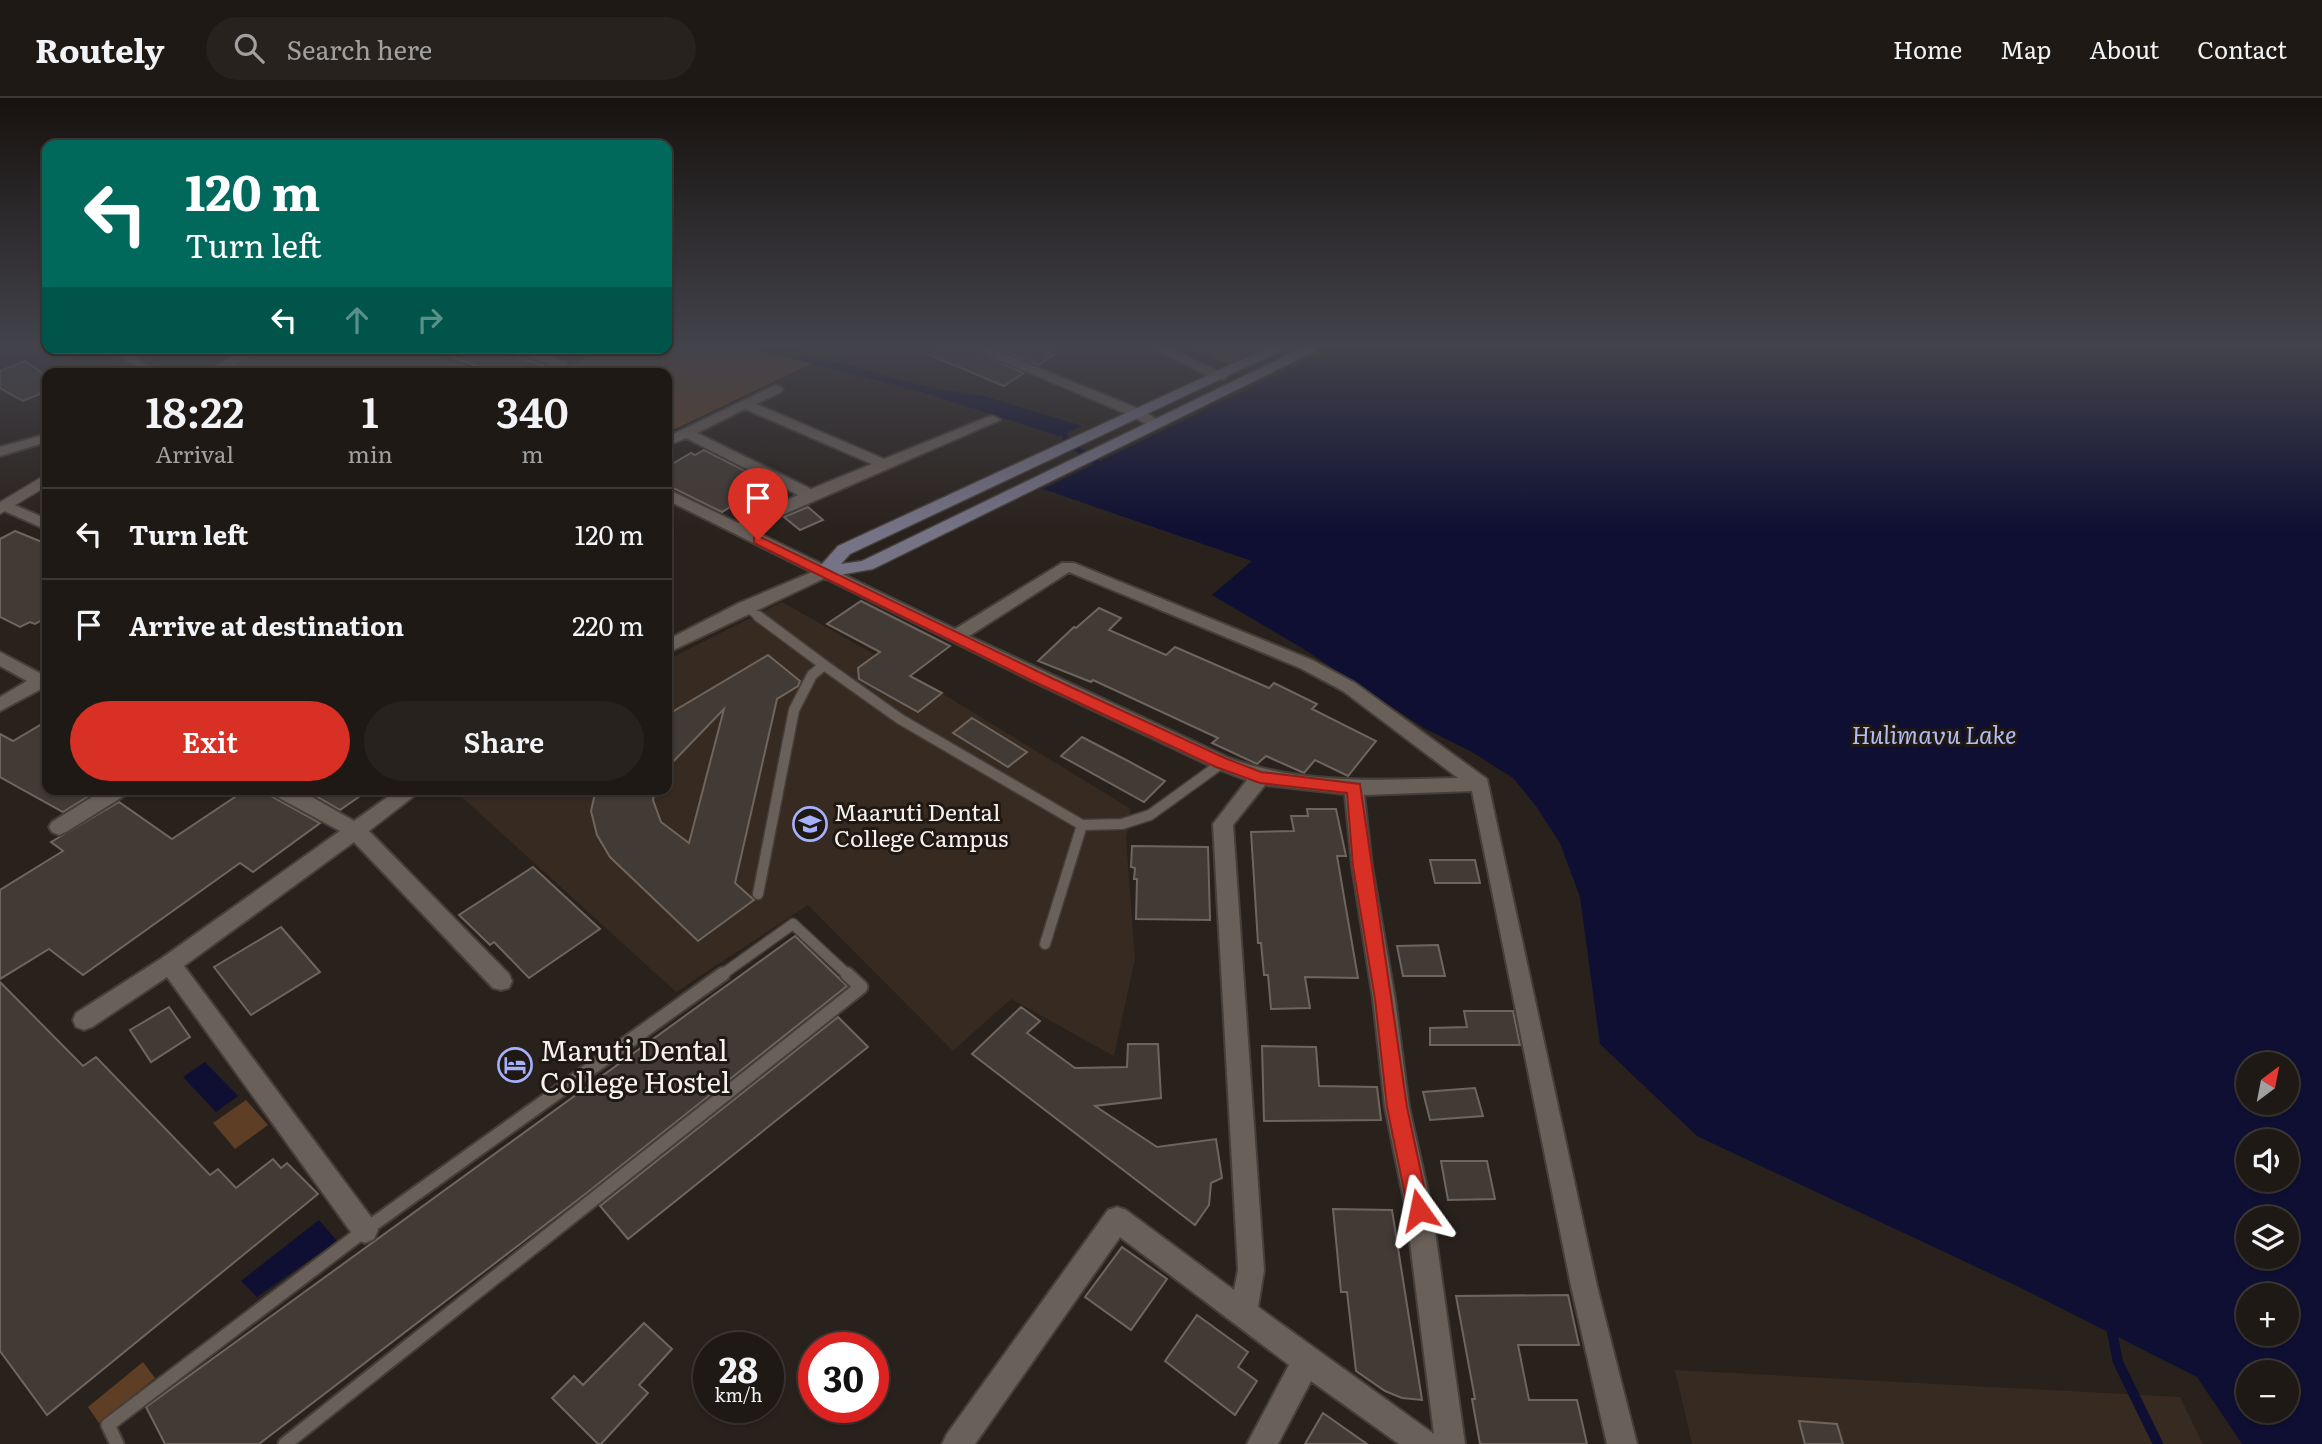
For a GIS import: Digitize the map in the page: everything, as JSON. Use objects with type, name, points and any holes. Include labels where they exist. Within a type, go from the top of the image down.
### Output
[{"type":"main road","points":[[823,573],[844,550],[1154,407]]},
{"type":"main road","points":[[823,573],[867,565],[1192,407]]},
{"type":"street","points":[[672,440],[739,407]]},
{"type":"street","points":[[751,407],[883,464]]},
{"type":"street","points":[[1121,407],[1156,424]]},
{"type":"street","points":[[737,529],[810,495],[993,419]]},
{"type":"street","points":[[686,433],[810,495]]},
{"type":"street","points":[[0,452],[42,439]]},
{"type":"street","points":[[2,508],[42,482]]},
{"type":"street","points":[[672,496],[955,637],[1222,763],[1260,778],[1354,788],[1480,784]]},
{"type":"street","points":[[2,508],[42,523]]},
{"type":"street","points":[[955,637],[1068,566],[1306,664],[1349,687],[1480,784],[1584,1286],[1622,1444]]},
{"type":"street","points":[[672,644],[745,607],[823,573]]},
{"type":"street","points":[[0,658],[42,682]]},
{"type":"street","points":[[0,705],[42,684]]},
{"type":"street","points":[[1243,1314],[1251,1270],[1223,824],[1260,778]]},
{"type":"street","points":[[1354,788],[1362,866],[1384,999],[1397,1107],[1419,1210],[1450,1444]]},
{"type":"street","points":[[59,827],[110,795]]},
{"type":"street","points":[[292,795],[357,832],[501,981]]},
{"type":"street","points":[[84,1020],[170,964],[405,795]]},
{"type":"street","points":[[170,964],[365,1230]]},
{"type":"street","points":[[957,1444],[1117,1219],[1307,1362],[1424,1444]]},
{"type":"street","points":[[1262,1444],[1307,1362]]},
{"type":"lane","points":[[745,607],[900,719],[1083,825],[1122,824],[1150,815],[1222,763]]},
{"type":"lane","points":[[758,894],[794,709],[812,675],[824,666]]},
{"type":"lane","points":[[1045,944],[1083,825]]},
{"type":"lane","points":[[117,1444],[108,1425],[365,1230],[793,924],[861,987],[285,1444]]},
{"type":"shaded area","points":[[672,407],[721,407],[672,431]]},
{"type":"shaded area","name":"Maaruti Dental College Campus","points":[[782,602],[930,686],[1131,809],[1126,838],[1135,959],[1114,1056],[1011,999],[953,1051],[808,905],[676,992],[460,795],[672,795],[672,657]]},
{"type":"shaded area","points":[[246,1100],[268,1125],[235,1149],[213,1123]]},
{"type":"shaded area","points":[[143,1362],[155,1378],[99,1423],[88,1407]]},
{"type":"shaded area","points":[[1675,1370],[2180,1397],[2203,1444],[1692,1444]]},
{"type":"water","points":[[968,407],[1019,407],[1082,426],[1059,436]]},
{"type":"water","name":"Hulimavu Lake","points":[[1212,407],[2322,407],[2322,1444],[2242,1444],[2197,1377],[2017,1286],[1697,1136],[1600,1044],[1580,897],[1560,843],[1536,806],[1513,778],[1472,752],[1424,728],[1302,648],[1212,595],[1252,561],[1043,489]]},
{"type":"water","points":[[205,1062],[238,1096],[216,1112],[183,1077]]},
{"type":"water","points":[[319,1220],[337,1241],[257,1297],[241,1281]]},
{"type":"building","points":[[704,450],[786,492],[768,503],[764,499],[755,505],[743,499],[722,512],[672,487],[672,464],[691,453],[695,455]]},
{"type":"building","points":[[808,507],[823,520],[800,530],[784,517]]},
{"type":"building","points":[[15,531],[42,542],[42,620],[35,624],[30,622],[20,627],[0,617],[0,539]]},
{"type":"building","points":[[861,601],[950,646],[910,676],[942,693],[918,712],[859,679],[858,668],[880,652],[827,624]]},
{"type":"building","points":[[1099,608],[1121,618],[1109,630],[1166,655],[1175,647],[1269,688],[1274,683],[1317,704],[1312,709],[1376,741],[1348,776],[1315,760],[1304,773],[1266,756],[1257,764],[1212,743],[1218,738],[1093,680],[1091,682],[1038,661]]},
{"type":"building","points":[[768,655],[800,681],[798,686],[777,699],[735,883],[754,900],[698,941],[610,857],[597,835],[591,811],[595,795],[654,795],[653,800],[661,822],[689,843],[724,709],[672,763],[672,712]]},
{"type":"building","points":[[972,718],[1027,752],[1008,767],[953,733]]},
{"type":"building","points":[[42,724],[42,795],[90,795],[63,812],[0,777],[0,734],[13,741]]},
{"type":"building","points":[[1082,737],[1165,781],[1144,802],[1061,756]]},
{"type":"building","points":[[238,795],[270,795],[320,823],[253,872],[240,863],[83,975],[49,949],[0,979],[0,890],[63,851],[51,842],[119,802],[172,839]]},
{"type":"building","points":[[314,795],[361,795],[340,810]]},
{"type":"building","points":[[1307,809],[1336,809],[1346,856],[1337,856],[1358,978],[1305,977],[1310,1008],[1271,1009],[1268,975],[1264,975],[1261,943],[1258,943],[1251,832],[1294,831],[1291,816],[1308,816]]},
{"type":"building","points":[[1132,846],[1208,847],[1210,920],[1136,919],[1137,879],[1134,879],[1135,868],[1131,867]]},
{"type":"building","points":[[1430,860],[1475,860],[1480,883],[1435,883]]},
{"type":"building","points":[[533,867],[600,929],[529,978],[494,942],[490,945],[459,915]]},
{"type":"building","points":[[281,927],[320,972],[251,1015],[214,967]]},
{"type":"building","points":[[795,936],[847,986],[588,1192],[259,1444],[165,1444],[146,1407]]},
{"type":"building","points":[[1438,945],[1445,976],[1403,976],[1397,946]]},
{"type":"building","points":[[0,982],[83,1066],[96,1057],[210,1175],[218,1169],[236,1188],[273,1159],[281,1168],[287,1163],[318,1194],[47,1415],[0,1351]]},
{"type":"building","points":[[169,1007],[190,1037],[151,1062],[130,1030]]},
{"type":"building","points":[[1021,1007],[1040,1021],[1027,1033],[1075,1068],[1127,1067],[1128,1044],[1158,1044],[1161,1098],[1095,1106],[1157,1147],[1216,1139],[1222,1178],[1211,1183],[1209,1205],[1195,1225],[972,1054]]},
{"type":"building","points":[[1464,1011],[1513,1011],[1520,1045],[1430,1045],[1430,1028],[1467,1027]]},
{"type":"building","points":[[838,1017],[868,1047],[628,1239],[600,1206]]},
{"type":"building","points":[[1262,1046],[1316,1047],[1319,1086],[1377,1087],[1381,1120],[1264,1121]]},
{"type":"building","points":[[1475,1088],[1483,1116],[1430,1120],[1423,1092]]},
{"type":"building","points":[[1441,1161],[1487,1161],[1495,1199],[1448,1200]]},
{"type":"building","points":[[1333,1209],[1392,1210],[1422,1400],[1402,1398],[1385,1391],[1356,1371],[1347,1292],[1341,1292]]},
{"type":"building","points":[[1122,1247],[1167,1279],[1131,1330],[1085,1297]]},
{"type":"building","points":[[1568,1295],[1579,1345],[1518,1345],[1529,1400],[1577,1400],[1587,1444],[1480,1444],[1472,1399],[1475,1399],[1456,1296]]},
{"type":"building","points":[[1197,1315],[1248,1352],[1238,1367],[1257,1381],[1235,1415],[1165,1361]]},
{"type":"building","points":[[644,1323],[672,1349],[639,1385],[648,1393],[601,1444],[598,1444],[552,1398],[574,1376],[583,1385]]},
{"type":"building","points":[[1323,1413],[1367,1444],[1305,1444]]},
{"type":"building","points":[[1799,1421],[1837,1424],[1843,1444],[1805,1444]]},
{"type":"waterway","points":[[1062,423],[1066,441],[1097,463]]},
{"type":"waterway","points":[[2111,1327],[2118,1362],[2158,1444]]},
{"type":"place","name":"Maaruti Dental College Campus","points":[[810,824]]},
{"type":"place","name":"Maruti Dental College Hostel","points":[[515,1065]]},
{"type":"route","points":[[758,540],[836,580],[1222,763],[1260,778],[1354,788],[1362,866],[1384,999],[1397,1107],[1419,1210]]}]
